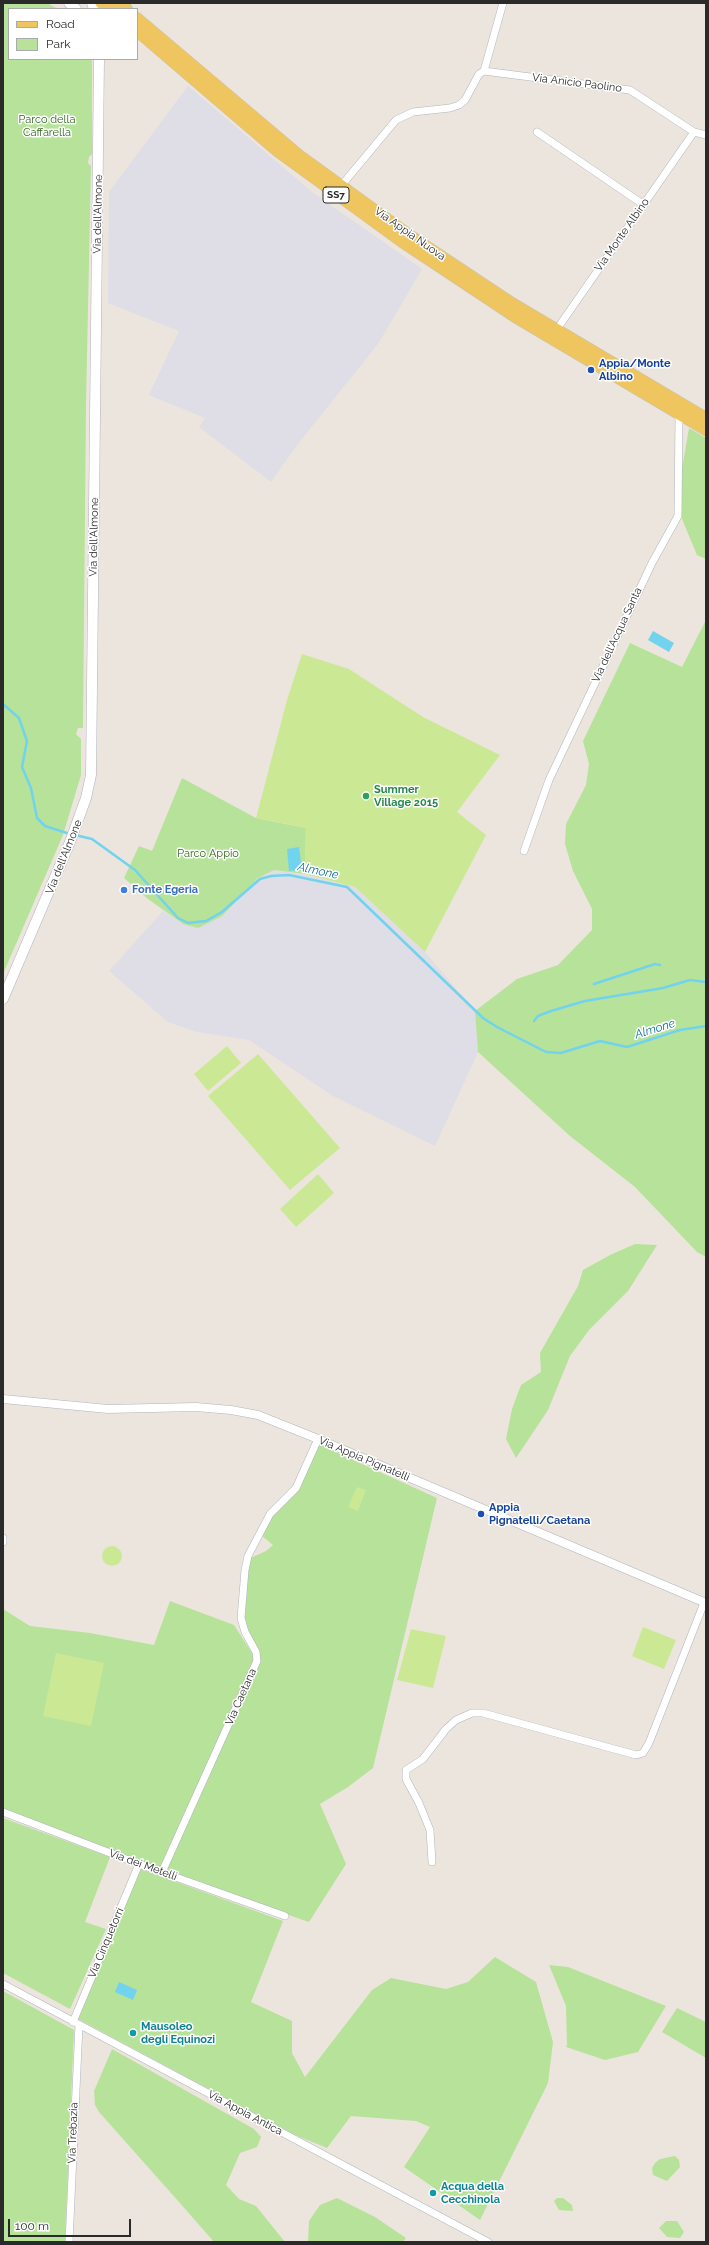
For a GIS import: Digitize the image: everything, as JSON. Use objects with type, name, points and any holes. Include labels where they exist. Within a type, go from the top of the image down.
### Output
[{"type":"main road","name":"Via Appia Nuova","points":[[138,19],[273,133],[341,186],[553,334],[679,415],[706,430]]},
{"type":"main road","name":"Via Appia Nuova","points":[[138,32],[277,151],[316,181],[447,273],[553,334],[706,418]]},
{"type":"main road","name":"Via dell'Almone","points":[[3,999],[75,830],[86,798],[93,754],[99,60]]},
{"type":"street","points":[[341,186],[396,120],[413,112],[450,108],[459,105],[465,100],[479,74],[484,71],[503,3]]},
{"type":"street","name":"Via Anicio Paolino","points":[[484,71],[630,90],[694,132],[706,135]]},
{"type":"street","points":[[537,132],[644,205]]},
{"type":"street","name":"Via Monte Albino","points":[[553,334],[694,132]]},
{"type":"street","name":"Via dell'Acqua Santa","points":[[524,851],[549,780],[658,549],[678,516],[679,415]]},
{"type":"street","name":"Via Appia Pignatelli","points":[[3,1399],[108,1409],[196,1407],[231,1410],[258,1415],[705,1603]]},
{"type":"street","name":"Via Caetana","points":[[162,1872],[256,1661],[256,1652],[243,1628],[241,1618],[244,1570],[248,1556],[272,1511],[296,1488],[318,1439]]},
{"type":"street","points":[[432,1862],[430,1830],[419,1803],[406,1779],[406,1770],[423,1759],[446,1729],[456,1720],[472,1713],[483,1713],[636,1755],[643,1753],[649,1743],[705,1603]]},
{"type":"street","name":"Via dei Metelli","points":[[3,1812],[139,1864],[285,1916]]},
{"type":"street","name":"Via Cinquetorri","points":[[76,2023],[139,1864]]},
{"type":"street","name":"Via Appia Antica","points":[[3,1984],[488,2242]]},
{"type":"street","name":"Via Trebazia","points":[[69,2242],[76,2023]]},
{"type":"shaded area","points":[[188,86],[312,192],[422,269],[378,344],[297,445],[271,482],[199,427],[205,418],[149,395],[179,331],[108,303],[109,192]]},
{"type":"shaded area","points":[[274,870],[314,876],[355,887],[425,952],[475,1011],[478,1052],[435,1146],[333,1096],[249,1040],[197,1032],[168,1022],[109,971],[163,911],[183,924],[222,916],[258,878]]},
{"type":"green space","name":"Parco della Caffarella","points":[[3,3],[47,3],[56,8],[8,8],[8,60],[92,60],[92,154],[89,157],[88,163],[91,166],[86,404],[83,728],[78,728],[76,734],[81,739],[81,775],[63,835],[3,974]]},
{"type":"green space","points":[[689,428],[706,438],[706,559],[697,555],[682,519],[679,486]]},
{"type":"green space","points":[[706,620],[706,1257],[697,1252],[635,1187],[570,1136],[478,1052],[475,1011],[517,979],[558,965],[592,930],[592,909],[573,871],[565,844],[566,824],[586,785],[589,764],[583,741],[630,643],[682,667]]},
{"type":"green space","name":"Summer Village 2015","points":[[302,654],[349,669],[423,717],[500,755],[457,812],[486,835],[425,952],[355,887],[305,874],[306,828],[256,818],[287,700]]},
{"type":"green space","name":"Parco Appio","points":[[182,778],[256,818],[306,828],[305,874],[274,870],[258,878],[222,916],[198,928],[183,924],[148,899],[124,878],[139,846],[152,851]]},
{"type":"green space","points":[[227,1046],[241,1063],[208,1091],[194,1074]]},
{"type":"green space","points":[[258,1054],[340,1148],[290,1190],[208,1096]]},
{"type":"green space","points":[[318,1174],[334,1193],[296,1227],[280,1209]]},
{"type":"green space","points":[[635,1244],[657,1245],[628,1291],[589,1330],[570,1356],[548,1410],[516,1458],[506,1439],[512,1409],[521,1385],[541,1372],[540,1353],[578,1286],[583,1270],[610,1255]]},
{"type":"green space","points":[[318,1444],[437,1498],[373,1768],[348,1787],[320,1804],[346,1864],[309,1922],[162,1872],[3,1809],[3,1609],[30,1626],[90,1633],[154,1645],[170,1601],[234,1625],[255,1658],[246,1634],[242,1608],[246,1560],[266,1551],[273,1545],[262,1536],[276,1509],[294,1495]]},
{"type":"green space","points":[[357,1487],[366,1490],[358,1511],[348,1507]]},
{"type":"green space","points":[[108,1546],[116,1546],[122,1552],[122,1560],[116,1566],[108,1566],[102,1560],[102,1552]]},
{"type":"green space","points":[[643,1627],[676,1640],[664,1669],[632,1656]]},
{"type":"green space","points":[[411,1629],[446,1636],[433,1688],[397,1680]]},
{"type":"green space","points":[[56,1653],[104,1663],[91,1726],[43,1716]]},
{"type":"green space","points":[[3,1818],[110,1857],[85,1922],[106,1929],[70,2009],[3,1973]]},
{"type":"green space","points":[[141,1869],[283,1921],[251,2002],[292,2021],[292,2053],[305,2077],[372,1990],[391,1978],[446,1989],[468,1982],[495,1957],[536,1982],[553,2042],[548,2083],[480,2220],[404,2167],[430,2127],[416,2121],[351,2116],[327,2148],[295,2135],[78,2019]]},
{"type":"green space","points":[[549,1965],[568,1967],[666,2006],[638,2052],[605,2060],[566,2047],[566,2006]]},
{"type":"green space","points":[[3,1991],[74,2030],[65,2242],[3,2242]]},
{"type":"green space","points":[[677,2008],[706,2022],[706,2058],[662,2032]]},
{"type":"green space","points":[[112,2049],[254,2129],[261,2137],[257,2147],[240,2153],[226,2185],[239,2199],[256,2206],[285,2242],[214,2242],[99,2112],[95,2105],[94,2091]]},
{"type":"green space","points":[[675,2156],[679,2160],[680,2167],[667,2181],[653,2175],[652,2168],[655,2163],[660,2159]]},
{"type":"green space","points":[[337,2198],[375,2217],[406,2238],[403,2242],[308,2242],[309,2221],[320,2205]]},
{"type":"green space","points":[[557,2198],[563,2198],[572,2205],[573,2211],[559,2210],[554,2201]]},
{"type":"green space","points":[[666,2221],[677,2221],[684,2232],[680,2238],[667,2237],[659,2228]]},
{"type":"water","points":[[653,631],[674,643],[669,652],[648,640]]},
{"type":"water","points":[[299,847],[302,870],[289,871],[287,849]]},
{"type":"water","points":[[119,1982],[137,1990],[133,2000],[115,1992]]},
{"type":"waterway","name":"Almone","points":[[3,704],[19,718],[27,741],[22,767],[31,788],[37,818],[45,826],[70,834]]},
{"type":"waterway","name":"Almone","points":[[75,835],[92,839],[135,870],[178,918],[188,923],[206,921],[222,912],[260,879],[271,876],[289,875],[347,887],[483,1018],[497,1027],[546,1052],[561,1053],[600,1041],[627,1047],[680,1030],[706,1026]]},
{"type":"waterway","points":[[594,984],[655,964],[660,965]]},
{"type":"waterway","points":[[534,1021],[538,1016],[585,1001],[663,988],[690,980],[706,982]]},
{"type":"place","name":"Appia/Monte Albino","points":[[591,370]]},
{"type":"place","name":"Summer Village 2015","points":[[366,796]]},
{"type":"place","name":"Fonte Egeria","points":[[124,890]]},
{"type":"place","name":"Appia Pignatelli/Caetana","points":[[481,1514]]},
{"type":"place","name":"Mausoleo degli Equinozi","points":[[133,2033]]},
{"type":"place","name":"Acqua della Cecchinola","points":[[433,2193]]}]
